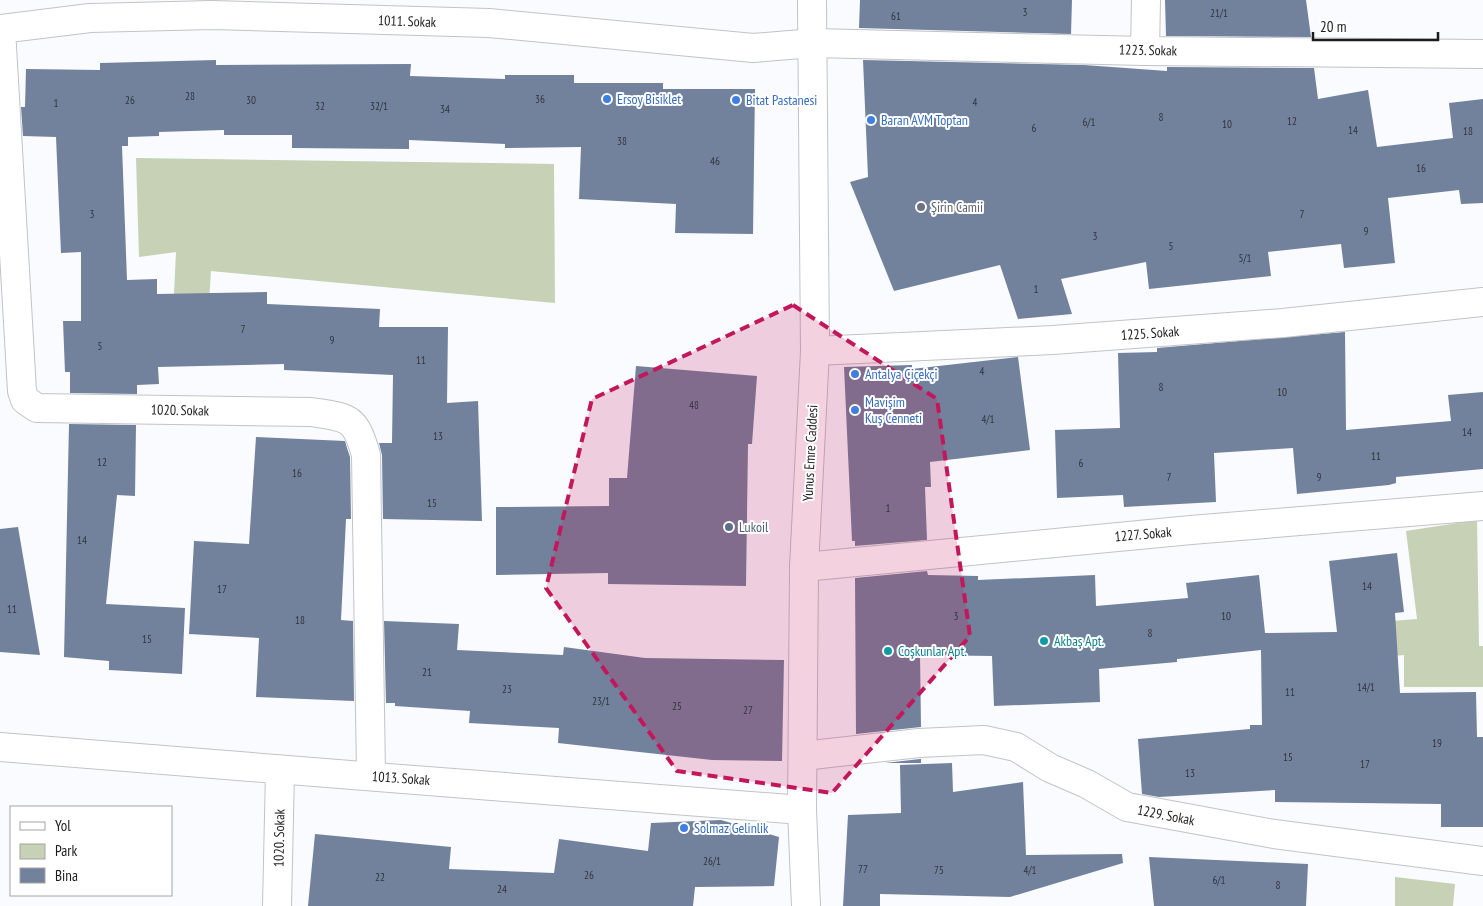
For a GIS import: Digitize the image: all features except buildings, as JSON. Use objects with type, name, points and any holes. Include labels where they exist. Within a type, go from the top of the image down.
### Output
[{"type":"street","name":"Yunus Emre Caddesi","points":[[806,906],[802,810],[804,567],[815,351],[814,44],[812,0]]},
{"type":"street","points":[[1145,51],[1146,0]]},
{"type":"street","name":"1011. Sokak","points":[[1,29],[91,9],[213,7],[491,12],[753,48],[814,44]]},
{"type":"street","name":"1020. Sokak","points":[[1,29],[22,391],[25,400],[37,408],[311,412],[342,417],[352,422],[358,430],[366,455],[371,775]]},
{"type":"street","name":"1223. Sokak","points":[[814,44],[1145,51],[1483,54]]},
{"type":"street","name":"1225. Sokak","points":[[815,351],[1053,340],[1274,324],[1483,302]]},
{"type":"street","name":"1227. Sokak","points":[[804,567],[1191,530],[1483,506]]},
{"type":"street","name":"1229. Sokak","points":[[803,756],[919,743],[984,740],[1016,746],[1050,768],[1087,784],[1127,807],[1274,834],[1483,861]]},
{"type":"street","name":"1013. Sokak","points":[[0,747],[280,771],[371,775],[802,810]]},
{"type":"street","name":"1020. Sokak","points":[[278,906],[280,771]]},
{"type":"highlighted area","points":[[793,305],[937,399],[970,636],[832,793],[677,771],[546,588],[592,399]]},
{"type":"green space","points":[[136,158],[554,164],[555,303],[211,271],[207,332],[172,335],[176,252],[139,257]]},
{"type":"green space","points":[[1477,520],[1479,646],[1483,646],[1483,687],[1404,687],[1404,655],[1370,658],[1367,623],[1417,619],[1406,531]]},
{"type":"green space","points":[[1395,877],[1455,884],[1453,906],[1395,906]]},
{"type":"place","name":"Ersoy Bisiklet","points":[[607,99]]},
{"type":"place","name":"Bitat Pastanesi","points":[[736,100]]},
{"type":"place","name":"Baran AVM Toptan","points":[[871,120]]},
{"type":"place","name":"Şirin Camii","points":[[921,207]]},
{"type":"place","name":"Antalya Çiçekçi","points":[[855,374]]},
{"type":"place","name":"Mavişim Kuş Cenneti","points":[[855,410]]},
{"type":"place","name":"Lukoil","points":[[729,527]]},
{"type":"place","name":"Akbaş Apt.","points":[[1044,641]]},
{"type":"place","name":"Coşkunlar Apt.","points":[[888,651]]},
{"type":"place","name":"Solmaz Gelinlik","points":[[684,828]]}]
